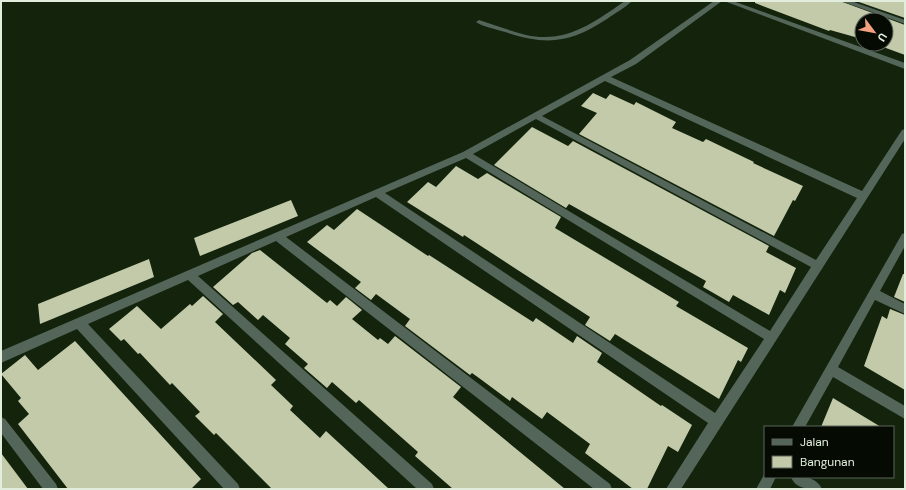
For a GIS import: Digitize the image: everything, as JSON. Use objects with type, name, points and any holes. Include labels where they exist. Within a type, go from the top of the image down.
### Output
[{"type":"street","points":[[1,357],[466,154],[633,62],[719,1]]},
{"type":"street","points":[[727,1],[905,66]]},
{"type":"street","points":[[844,1],[905,22]]},
{"type":"street","points":[[606,78],[863,196]]},
{"type":"street","points":[[536,116],[818,266]]},
{"type":"street","points":[[674,489],[905,132]]},
{"type":"street","points":[[466,154],[772,338]]},
{"type":"street","points":[[377,192],[717,422]]},
{"type":"street","points":[[277,236],[605,489]]},
{"type":"street","points":[[799,426],[905,237]]},
{"type":"street","points":[[189,274],[427,489]]},
{"type":"street","points":[[873,293],[905,309]]},
{"type":"street","points":[[79,323],[233,489]]},
{"type":"street","points":[[830,369],[905,413]]},
{"type":"street","points":[[1,423],[51,489]]},
{"type":"street","points":[[763,489],[769,478]]},
{"type":"street","points":[[798,478],[815,489]]},
{"type":"lane","points":[[479,22],[539,39],[561,38],[585,30],[629,1]]},
{"type":"building","points":[[755,1],[840,1],[870,12],[854,12],[854,37],[829,31],[755,3]]},
{"type":"building","points":[[856,1],[905,1],[905,18],[894,14],[894,12],[888,12]]},
{"type":"building","points":[[894,21],[905,25],[905,55],[894,51]]},
{"type":"building","points":[[593,93],[606,99],[610,94],[634,105],[636,102],[676,122],[672,128],[703,142],[706,139],[803,186],[795,201],[793,200],[774,236],[579,134],[597,113],[581,106]]},
{"type":"building","points":[[532,127],[568,146],[573,141],[769,246],[766,252],[796,268],[785,293],[780,290],[769,315],[733,295],[729,302],[703,287],[706,281],[569,204],[566,208],[494,165]]},
{"type":"building","points":[[456,166],[478,179],[487,173],[561,217],[555,228],[679,302],[676,306],[748,348],[741,362],[738,360],[719,399],[615,334],[610,341],[585,325],[590,317],[464,235],[463,237],[407,202],[428,182],[436,187]]},
{"type":"building","points":[[291,200],[298,216],[200,256],[194,238]]},
{"type":"building","points":[[357,209],[533,322],[536,318],[573,343],[577,336],[602,353],[597,362],[661,406],[662,405],[692,425],[678,452],[668,446],[647,489],[633,489],[585,453],[590,444],[547,412],[542,419],[512,397],[510,401],[472,373],[470,375],[405,326],[410,319],[376,294],[371,300],[355,288],[361,282],[307,242],[327,225],[334,230]]},
{"type":"building","points":[[260,250],[327,303],[330,300],[337,306],[346,297],[362,310],[352,319],[378,340],[380,338],[388,344],[395,336],[461,387],[453,397],[565,489],[453,489],[415,456],[418,452],[359,400],[356,403],[332,382],[327,388],[304,368],[308,364],[285,344],[290,338],[263,315],[258,320],[238,302],[233,305],[213,287],[252,253]]},
{"type":"building","points":[[149,259],[154,277],[40,324],[38,304]]},
{"type":"building","points":[[903,274],[905,274],[905,302],[894,297]]},
{"type":"building","points":[[203,296],[223,314],[215,322],[276,380],[271,385],[293,406],[290,410],[320,438],[326,431],[389,489],[272,489],[216,433],[214,435],[195,416],[200,412],[172,383],[170,385],[140,353],[138,354],[124,339],[121,341],[109,329],[137,306],[161,329],[190,304],[192,306]]},
{"type":"building","points":[[890,309],[905,315],[905,390],[864,366],[882,316],[887,319]]},
{"type":"building","points":[[75,341],[201,479],[191,489],[68,489],[18,424],[29,414],[18,401],[21,398],[1,374],[25,355],[38,370]]},
{"type":"building","points":[[833,398],[879,426],[821,426]]},
{"type":"building","points":[[1,453],[28,489],[1,489]]}]
